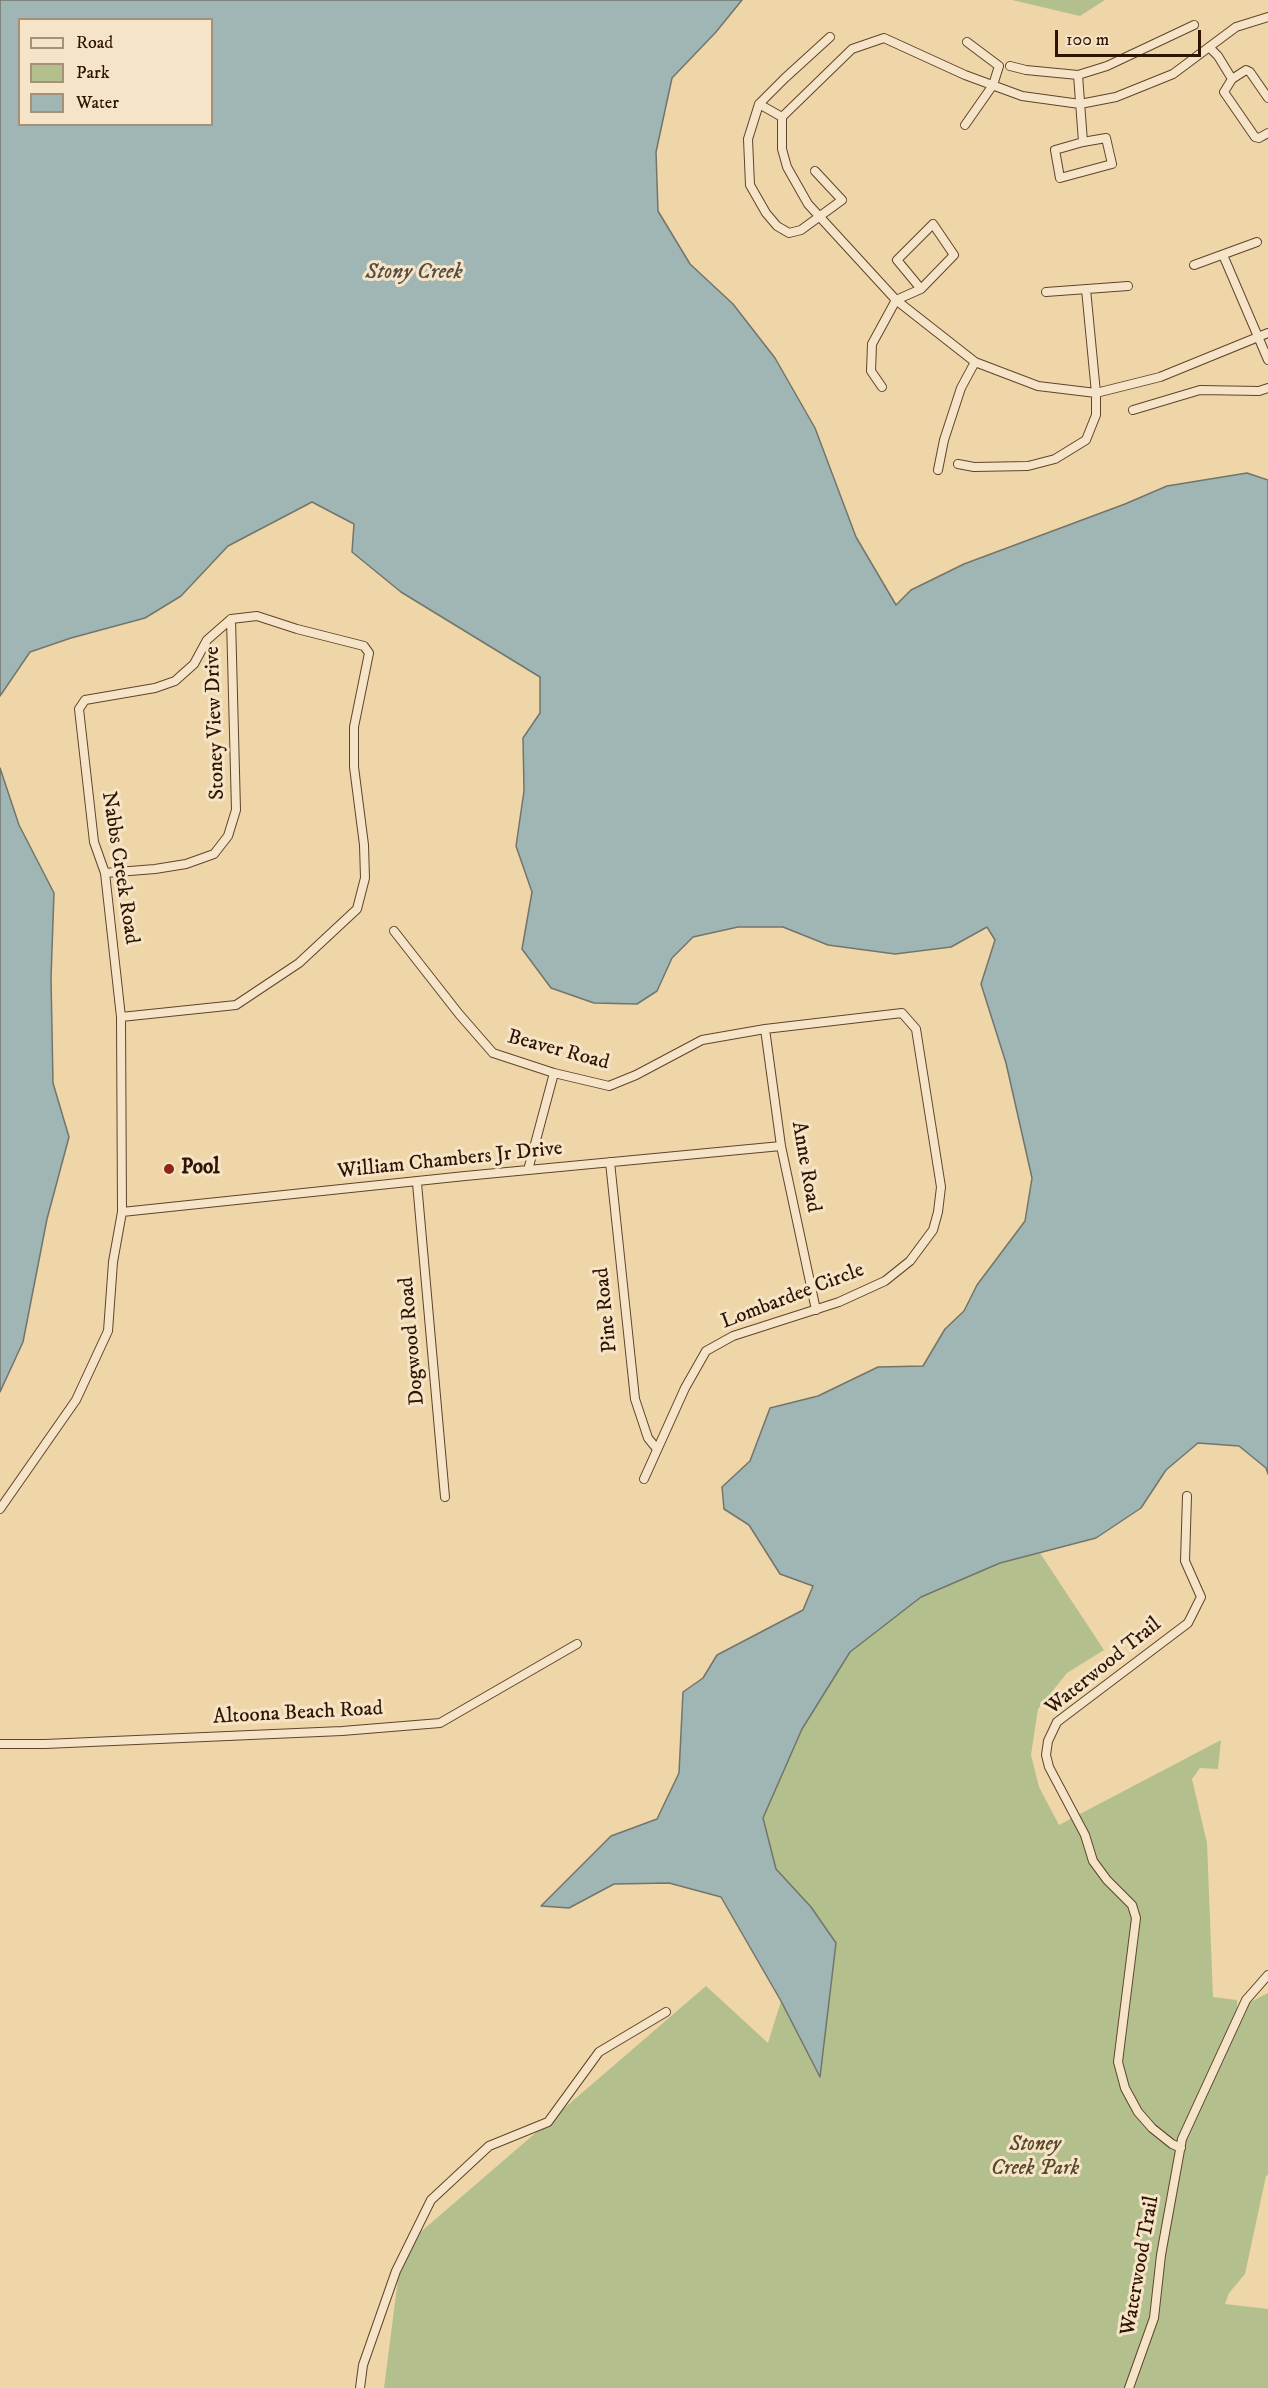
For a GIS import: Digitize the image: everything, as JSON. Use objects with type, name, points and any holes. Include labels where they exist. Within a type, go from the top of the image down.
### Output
[{"type":"street","points":[[1268,17],[1236,27],[1173,74],[1116,97],[1080,104],[1022,96],[884,38],[852,49],[782,117],[782,148],[787,166],[807,204],[896,300],[975,362],[1038,386],[1096,393],[1160,377],[1268,333]]},
{"type":"street","points":[[1010,66],[1026,70],[1078,75],[1107,66],[1194,25]]},
{"type":"street","points":[[815,171],[842,200],[821,218],[801,230],[789,233],[777,226],[766,213],[750,185],[747,139],[759,105],[784,78],[830,37]]},
{"type":"street","points":[[965,125],[993,85],[999,66],[967,42]]},
{"type":"street","points":[[1209,47],[1218,56],[1232,79]]},
{"type":"street","points":[[1268,98],[1250,72],[1246,70],[1232,79],[1224,92],[1255,137],[1259,138],[1268,133]]},
{"type":"street","points":[[1078,75],[1083,142]]},
{"type":"street","points":[[759,105],[782,117]]},
{"type":"street","points":[[1106,138],[1112,164],[1060,178],[1055,150],[1083,142],[1106,138]]},
{"type":"street","points":[[882,387],[871,371],[872,344],[896,300],[921,289],[954,255],[933,224],[897,260],[921,289]]},
{"type":"street","points":[[1194,266],[1257,242]]},
{"type":"street","points":[[1223,255],[1268,360]]},
{"type":"street","points":[[1046,292],[1128,286]]},
{"type":"street","points":[[958,464],[1028,466],[1055,459],[1086,440],[1096,415],[1096,393],[1086,289]]},
{"type":"street","points":[[938,470],[944,440],[961,388],[975,362]]},
{"type":"street","points":[[1133,410],[1200,390],[1259,391],[1268,388]]},
{"type":"street","points":[[121,1017],[236,1005],[299,963],[357,909],[365,878],[354,767],[354,727],[369,653],[364,646],[256,616],[231,619]]},
{"type":"street","name":"Stoney View Drive","points":[[105,873],[186,864],[214,854],[228,836],[236,810],[231,619]]},
{"type":"street","name":"Nabbs Creek Road","points":[[0,1509],[76,1400],[108,1331],[113,1263],[122,1212],[121,1017],[105,873],[94,842],[79,709],[85,700],[155,688],[175,681],[194,664],[207,640],[231,619]]},
{"type":"street","name":"Beaver Road","points":[[394,931],[459,1014],[493,1053],[554,1073],[609,1086],[636,1075],[702,1040],[765,1029],[902,1013]]},
{"type":"street","name":"Lombardee Circle","points":[[644,1479],[685,1388],[706,1351],[733,1336],[816,1310],[885,1281],[910,1261],[933,1230],[941,1187],[916,1029],[902,1013]]},
{"type":"street","name":"Anne Road","points":[[765,1029],[781,1146],[816,1310]]},
{"type":"street","points":[[528,1170],[554,1073]]},
{"type":"street","name":"William Chambers Jr Drive","points":[[122,1212],[781,1146]]},
{"type":"street","name":"Pine Road","points":[[610,1162],[635,1400],[648,1438],[657,1449]]},
{"type":"street","name":"Dogwood Road","points":[[417,1183],[445,1497]]},
{"type":"street","name":"Waterwood Trail","points":[[1181,2148],[1172,2144],[1152,2128],[1138,2112],[1125,2088],[1118,2062],[1136,1918],[1132,1905],[1107,1880],[1093,1861],[1085,1835],[1067,1799],[1056,1785],[1046,1755],[1048,1742],[1057,1722],[1188,1623],[1201,1597],[1185,1561],[1187,1496]]},
{"type":"street","name":"Altoona Beach Road","points":[[0,1744],[342,1731],[440,1723],[577,1644]]},
{"type":"street","name":"Waterwood Trail","points":[[1130,2388],[1154,2318],[1161,2254],[1182,2139],[1246,2000],[1268,1975]]},
{"type":"street","points":[[360,2388],[363,2364],[396,2271],[431,2200],[489,2146],[548,2122],[599,2052],[666,2012]]},
{"type":"green space","points":[[1012,0],[1105,0],[1080,16]]},
{"type":"green space","name":"Stoney Creek Park","points":[[1040,1553],[1104,1650],[1067,1673],[1038,1709],[1031,1755],[1039,1787],[1059,1825],[1221,1740],[1218,1769],[1200,1768],[1192,1779],[1207,1843],[1213,1997],[1237,2000],[1237,2009],[1268,1993],[1268,2175],[1245,2274],[1229,2293],[1225,2304],[1268,2309],[1268,2388],[384,2388],[402,2248],[706,1986],[768,2043],[781,2001],[820,2076],[811,1907],[776,1869],[763,1818],[802,1729],[850,1652],[920,1597],[1000,1563]]},
{"type":"water","name":"Stony Creek","points":[[0,0],[742,0],[716,32],[672,78],[656,152],[658,211],[690,264],[733,304],[775,358],[815,428],[856,537],[896,605],[911,590],[964,564],[1167,486],[1247,473],[1268,480],[1268,1474],[1266,1468],[1239,1446],[1198,1443],[1166,1470],[1141,1508],[1096,1538],[1000,1563],[921,1597],[850,1652],[802,1729],[763,1818],[776,1869],[811,1907],[836,1943],[820,2077],[781,2001],[721,1897],[669,1883],[614,1884],[569,1908],[541,1906],[611,1836],[657,1819],[679,1773],[683,1692],[703,1678],[717,1655],[803,1610],[813,1586],[780,1574],[749,1525],[724,1509],[722,1487],[750,1461],[770,1408],[818,1396],[878,1367],[923,1366],[945,1329],[964,1311],[977,1285],[1025,1221],[1032,1178],[1006,1063],[981,984],[995,940],[987,927],[951,947],[895,954],[828,945],[783,927],[738,927],[693,937],[672,958],[657,991],[637,1004],[594,1003],[551,988],[522,949],[532,892],[516,846],[524,791],[523,738],[540,713],[540,677],[401,592],[352,552],[354,524],[312,502],[228,546],[181,596],[145,618],[71,638],[30,652],[0,696]]},
{"type":"water","points":[[0,768],[19,825],[54,893],[51,978],[53,1083],[69,1137],[47,1219],[23,1342],[0,1392]]},
{"type":"place","name":"Pool","points":[[169,1169]]}]
